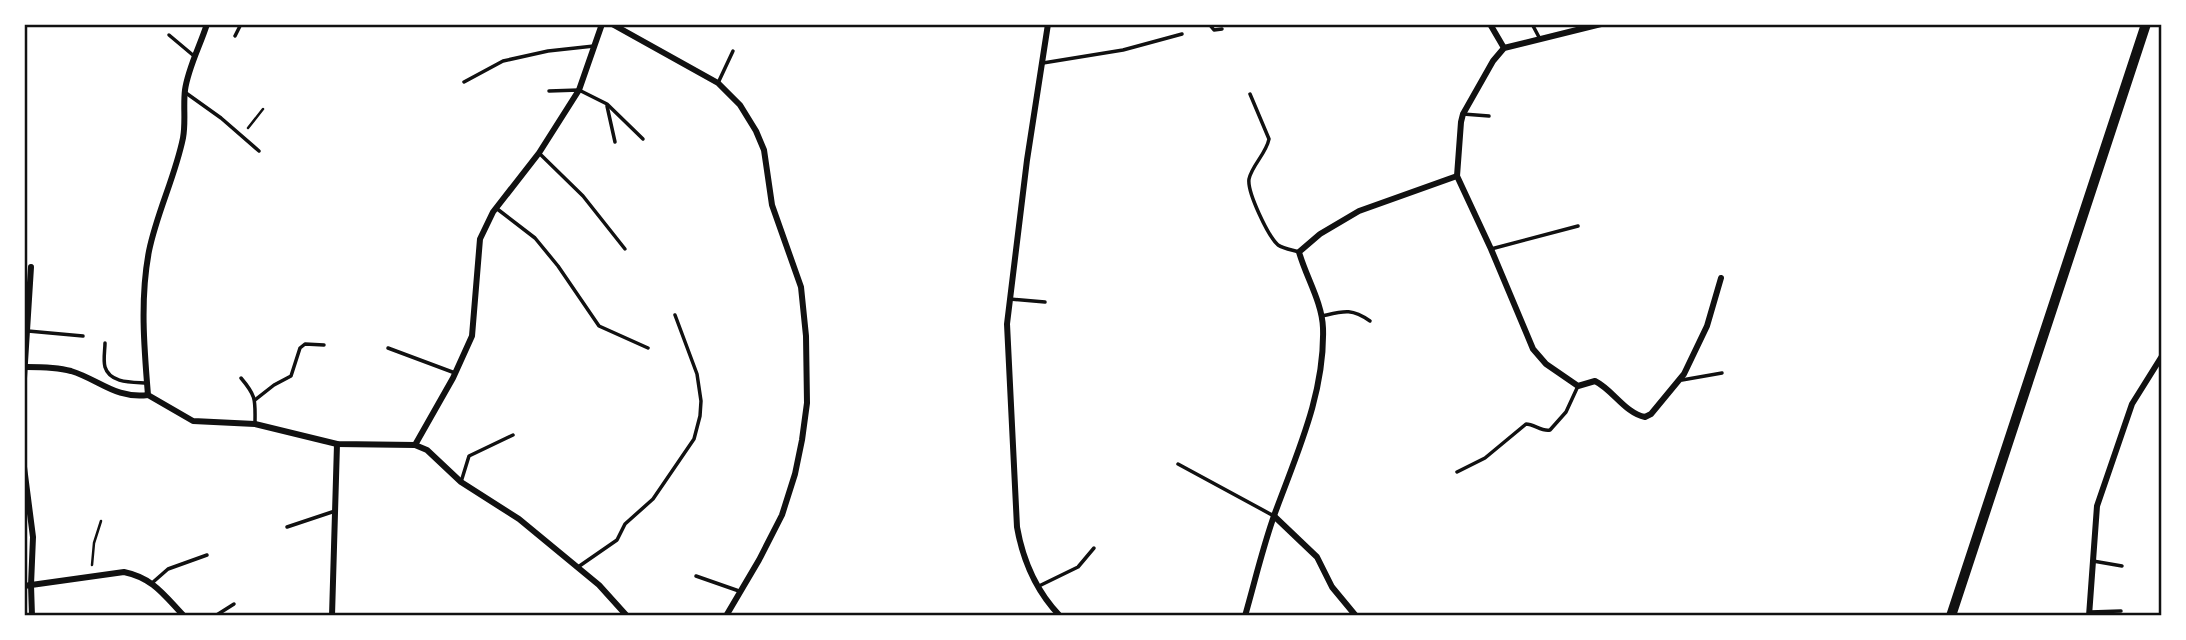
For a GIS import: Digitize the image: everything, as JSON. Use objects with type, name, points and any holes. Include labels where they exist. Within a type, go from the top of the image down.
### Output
[{"type":"main road","points":[[1951,615],[2146,24]]},
{"type":"street","points":[[148,395],[143,319],[149,253],[183,138],[185,92],[207,24]]},
{"type":"street","points":[[415,445],[472,336],[480,239],[496,208],[539,153],[579,90],[601,24]]},
{"type":"street","points":[[612,24],[718,83],[740,105],[764,150],[772,205],[801,288],[806,335],[807,402],[791,492],[741,592],[726,615]]},
{"type":"street","points":[[1048,24],[1007,324],[1017,527],[1021,551],[1037,587],[1060,615]]},
{"type":"street","points":[[1490,24],[1504,48]]},
{"type":"street","points":[[1601,24],[1504,48],[1493,61],[1463,114],[1457,176],[1492,248],[1533,349],[1546,364],[1578,386],[1595,382],[1603,385],[1639,416],[1645,417],[1651,414],[1679,380],[1707,326],[1721,278]]},
{"type":"street","points":[[1245,615],[1274,516],[1310,419],[1319,374],[1322,316],[1300,252],[1321,234],[1359,211],[1457,176]]},
{"type":"street","points":[[24,378],[27,367],[31,267]]},
{"type":"street","points":[[2090,614],[2097,506],[2132,404],[2161,356]]},
{"type":"street","points":[[27,367],[70,371],[125,395],[148,395],[193,421],[255,424],[337,444],[415,445],[427,450],[461,482],[519,519],[578,567],[627,615]]},
{"type":"street","points":[[332,615],[337,444]]},
{"type":"street","points":[[24,467],[33,537],[28,585],[32,615]]},
{"type":"street","points":[[1274,516],[1317,556],[1332,587],[1356,615]]},
{"type":"street","points":[[28,585],[124,572],[140,575],[152,583],[184,615]]},
{"type":"lane","points":[[235,36],[241,24]]},
{"type":"lane","points":[[1209,24],[1214,30],[1222,29]]},
{"type":"lane","points":[[1532,24],[1540,39]]},
{"type":"lane","points":[[1041,63],[1123,50],[1182,34]]},
{"type":"lane","points":[[169,35],[196,57]]},
{"type":"lane","points":[[464,82],[503,61],[548,51],[594,46]]},
{"type":"lane","points":[[718,83],[733,51]]},
{"type":"lane","points":[[550,91],[579,90],[607,104],[643,139]]},
{"type":"lane","points":[[185,92],[259,150]]},
{"type":"lane","points":[[1250,94],[1269,139],[1250,174],[1249,187],[1265,225],[1276,242],[1280,246],[1300,252]]},
{"type":"lane","points":[[607,104],[615,142]]},
{"type":"lane","points":[[1463,114],[1489,116]]},
{"type":"lane","points":[[539,153],[583,196],[625,249]]},
{"type":"lane","points":[[496,208],[535,237],[600,326],[648,348]]},
{"type":"lane","points":[[1492,248],[1578,226]]},
{"type":"lane","points":[[1010,299],[1045,302]]},
{"type":"lane","points":[[1322,316],[1343,311],[1353,312],[1370,321]]},
{"type":"lane","points":[[578,567],[617,540],[625,524],[653,499],[694,439],[700,416],[697,374],[675,315]]},
{"type":"lane","points":[[28,331],[83,336]]},
{"type":"lane","points":[[105,343],[105,368],[111,376],[122,381],[147,383]]},
{"type":"lane","points":[[256,400],[274,385],[291,376],[300,348],[305,344],[324,345]]},
{"type":"lane","points":[[387,348],[455,373]]},
{"type":"lane","points":[[1679,380],[1722,373]]},
{"type":"lane","points":[[241,378],[254,393],[255,424]]},
{"type":"lane","points":[[1457,472],[1485,458],[1526,424],[1550,430],[1566,412],[1578,386]]},
{"type":"lane","points":[[461,482],[469,456],[513,435]]},
{"type":"lane","points":[[1178,464],[1274,516]]},
{"type":"lane","points":[[287,527],[335,511]]},
{"type":"lane","points":[[1037,587],[1078,567],[1094,548]]},
{"type":"lane","points":[[152,583],[168,569],[207,555]]},
{"type":"lane","points":[[2093,561],[2122,566]]},
{"type":"lane","points":[[696,576],[741,592]]},
{"type":"lane","points":[[215,615],[234,604]]},
{"type":"lane","points":[[2090,614],[2121,611]]},
{"type":"path","points":[[242,136],[262,109]]},
{"type":"path","points":[[92,575],[92,551],[101,521]]}]
